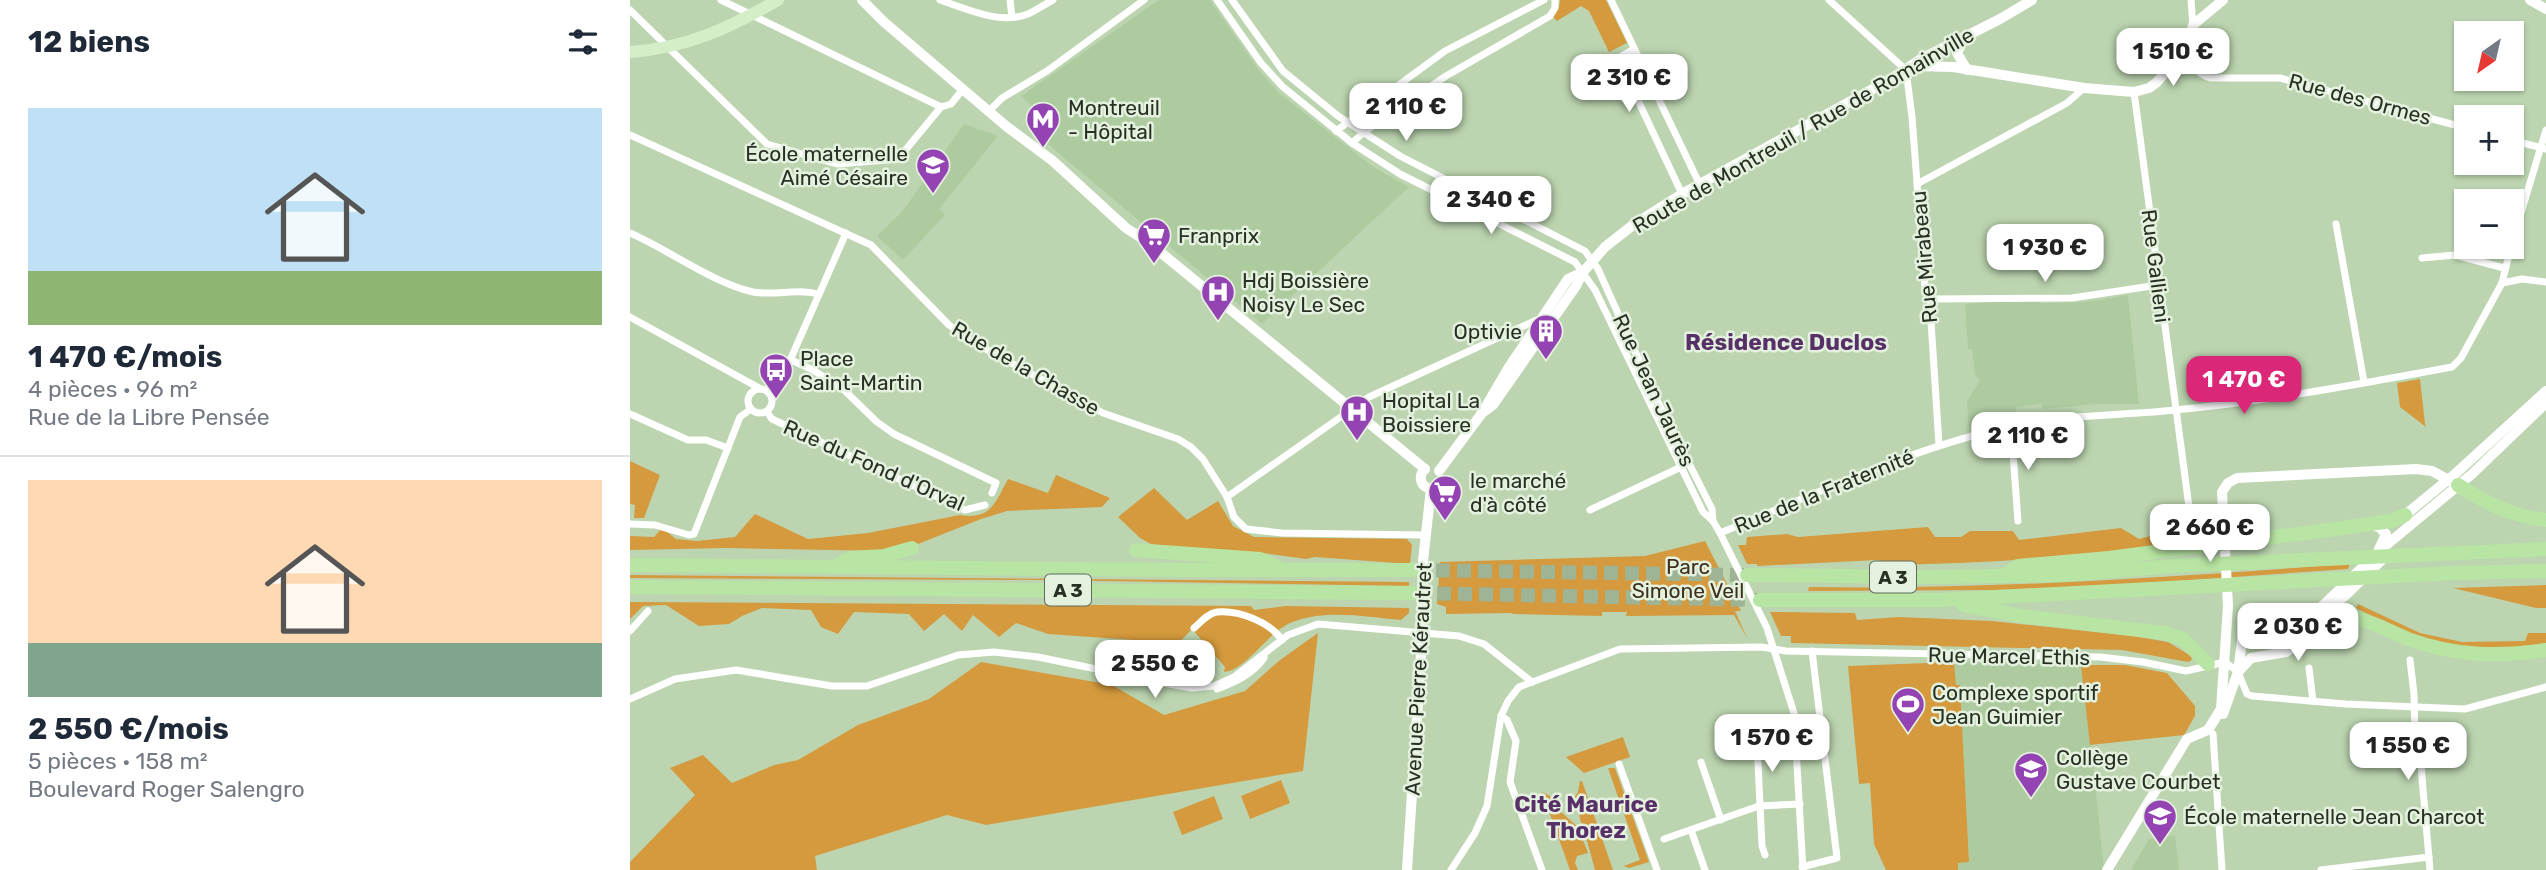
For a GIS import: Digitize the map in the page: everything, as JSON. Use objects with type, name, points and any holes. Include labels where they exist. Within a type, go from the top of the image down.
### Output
[{"type":"highway","points":[[2453,482],[2494,507],[2530,519],[2546,520]]},
{"type":"highway","points":[[2002,576],[2018,566],[2109,558],[2391,521],[2405,515]]},
{"type":"highway","points":[[831,567],[850,558],[884,556],[912,548]]},
{"type":"highway","name":"A 3","points":[[1747,575],[2002,576],[2546,549]]},
{"type":"highway","points":[[1136,550],[1260,559],[1285,570]]},
{"type":"highway","name":"A 3","points":[[630,565],[1415,570]]},
{"type":"highway","name":"A 3","points":[[1760,600],[1941,600],[2439,573],[2546,571]]},
{"type":"highway","name":"A 3","points":[[630,587],[1416,593]]},
{"type":"highway","points":[[1941,600],[2021,616],[2164,633],[2183,639],[2208,664]]},
{"type":"highway","points":[[2315,613],[2326,617],[2362,620],[2408,639],[2458,652],[2483,656],[2546,650]]},
{"type":"main road","points":[[630,52],[668,48],[707,37],[778,0]]},
{"type":"main road","points":[[862,0],[989,111],[1053,161],[1126,228],[1148,242],[1425,469]]},
{"type":"main road","name":"Route de Montreuil / Rue de Romainville","points":[[1583,272],[1592,259],[1633,225],[1682,194],[2032,0]]},
{"type":"main road","points":[[1909,68],[1966,70],[2084,88],[2134,92],[2149,88],[2157,82],[2187,47],[2193,25],[2222,0]]},
{"type":"main road","points":[[2530,0],[2546,9]]},
{"type":"main road","points":[[1966,35],[1957,53],[1966,70]]},
{"type":"main road","points":[[1438,471],[1482,413],[1509,367],[1569,278],[1583,272]]},
{"type":"main road","points":[[1482,413],[1493,405],[1575,288],[1583,272]]},
{"type":"main road","points":[[2238,672],[2251,658],[2286,652],[2300,643],[2315,613],[2378,552],[2426,515],[2453,482],[2546,391]]},
{"type":"main road","points":[[2405,515],[2453,482],[2546,403]]},
{"type":"main road","points":[[1432,467],[1438,471],[1442,480],[1431,489],[1420,481],[1425,469],[1432,467]]},
{"type":"main road","points":[[2107,870],[2187,739],[2208,730],[2221,709],[2228,601],[2222,492],[2228,483],[2237,478],[2416,469],[2432,471],[2453,482]]},
{"type":"main road","name":"Avenue Pierre Kérautret","points":[[1407,870],[1425,540],[1431,489]]},
{"type":"main road","points":[[2368,524],[2384,530],[2395,539]]},
{"type":"main road","points":[[2228,601],[2250,615],[2299,610],[2315,613],[2332,606],[2347,594],[2395,539]]},
{"type":"main road","points":[[2187,739],[2213,734],[2230,700],[2238,672],[2244,625],[2250,615]]},
{"type":"street","points":[[721,0],[941,107]]},
{"type":"street","points":[[940,0],[990,16],[1012,17],[1028,14],[1053,0]]},
{"type":"street","points":[[1010,0],[1012,17]]},
{"type":"street","points":[[989,111],[1017,86],[1047,71],[1144,0]]},
{"type":"street","points":[[1217,0],[1261,63],[1283,87],[1352,143],[1400,174],[1575,262],[1583,272]]},
{"type":"street","points":[[1232,0],[1283,71],[1314,98],[1401,156],[1580,247],[1592,259]]},
{"type":"street","points":[[1336,131],[1445,51],[1528,4],[1544,0]]},
{"type":"street","points":[[1352,143],[1446,76],[1550,16],[1555,8],[1555,0]]},
{"type":"street","points":[[1611,0],[1700,186]]},
{"type":"street","points":[[1831,0],[1909,68]]},
{"type":"street","points":[[2191,0],[2193,25]]},
{"type":"street","points":[[630,10],[767,144],[837,164],[898,159],[941,107],[951,104],[963,89]]},
{"type":"street","name":"Rue des Ormes","points":[[2187,47],[2194,68],[2202,76],[2280,78],[2454,125]]},
{"type":"street","points":[[1634,49],[1618,58],[1682,194]]},
{"type":"street","name":"Rue Mirabeau","points":[[1909,68],[1925,288],[1932,299],[1930,306],[1939,444]]},
{"type":"street","points":[[1917,184],[2067,103],[2084,88]]},
{"type":"street","name":"Rue Gallieni","points":[[2134,92],[2191,522]]},
{"type":"street","points":[[2524,208],[2544,148],[2546,130]]},
{"type":"street","name":"Rue de la Chasse","points":[[630,135],[871,245],[949,325],[971,341],[1103,413],[1178,439],[1191,447],[1203,459],[1227,497],[1234,517],[1245,529],[1425,540]]},
{"type":"street","points":[[2524,143],[2544,148]]},
{"type":"street","points":[[2336,224],[2364,382]]},
{"type":"street","points":[[630,233],[724,281],[752,291],[807,291],[818,294]]},
{"type":"street","points":[[771,395],[778,390],[846,233]]},
{"type":"street","points":[[2422,258],[2455,255],[2504,268]]},
{"type":"street","name":"Rue Jean Jaurès","points":[[1592,259],[1656,398],[1712,509],[1713,521]]},
{"type":"street","points":[[2507,259],[2502,283],[2522,279],[2546,282]]},
{"type":"street","name":"Rue Jean Jaurès","points":[[1583,272],[1595,290],[1703,512],[1713,521],[1720,533],[1767,628],[1794,713],[1803,868]]},
{"type":"street","name":"Rue de la Fraternité","points":[[1720,533],[1939,444],[2011,426],[2049,418],[2176,410],[2272,398],[2452,367],[2461,358],[2502,283]]},
{"type":"street","points":[[1932,299],[2073,298],[2158,285]]},
{"type":"street","points":[[630,317],[771,395]]},
{"type":"street","points":[[1227,497],[1369,397],[1542,318]]},
{"type":"street","points":[[791,360],[813,370],[844,390],[877,422],[894,434],[996,483],[992,493]]},
{"type":"street","points":[[743,378],[753,392]]},
{"type":"street","points":[[761,389],[753,392],[748,399],[751,409],[758,414],[767,412],[772,405],[771,395]]},
{"type":"street","points":[[630,524],[655,525],[694,534],[740,416],[751,409]]},
{"type":"street","name":"Rue du Fond d'Orval","points":[[767,412],[772,419],[965,510],[985,505]]},
{"type":"street","points":[[630,414],[688,440],[706,440],[728,448]]},
{"type":"street","points":[[2011,426],[2018,520]]},
{"type":"street","points":[[1590,510],[1681,467]]},
{"type":"street","points":[[630,631],[648,611]]},
{"type":"street","points":[[1195,628],[1210,614],[1218,612],[1251,617],[1282,640]]},
{"type":"street","points":[[630,699],[675,679],[719,671],[746,671],[850,688],[881,683],[958,655],[994,652],[1034,656],[1035,661],[1192,692],[1214,690],[1236,682],[1259,666],[1270,649],[1288,635],[1318,624],[1459,636],[1484,644],[1532,682],[1520,687],[1508,701],[1502,716],[1487,806],[1475,833],[1451,870]]},
{"type":"street","name":"Rue Marcel Ethis","points":[[1532,682],[1620,649],[1761,648],[1812,652],[2100,657],[2186,671],[2225,662]]},
{"type":"street","points":[[1803,868],[1837,858],[1812,652]]},
{"type":"street","points":[[2410,660],[2415,738],[2420,754],[2430,870]]},
{"type":"street","points":[[2225,662],[2238,672],[2247,694],[2313,701],[2465,709],[2546,687]]},
{"type":"street","points":[[2309,668],[2313,701]]},
{"type":"street","points":[[1502,716],[1507,720],[1516,741],[1510,782],[1542,870]]},
{"type":"street","points":[[2213,734],[2222,870]]},
{"type":"street","points":[[1757,742],[1759,806],[1765,855]]},
{"type":"street","points":[[1701,762],[1721,820]]},
{"type":"street","points":[[1619,764],[1657,870]]},
{"type":"street","points":[[1664,839],[1759,806],[1800,804]]},
{"type":"street","points":[[1691,830],[1705,870]]},
{"type":"street","points":[[2321,870],[2429,857]]},
{"type":"shaded area","points":[[1159,0],[1210,0],[1258,69],[1279,93],[1372,166],[1409,187],[1262,324],[1037,135],[1048,120],[1021,96]]},
{"type":"shaded area","name":"École maternelle Aimé Césaire","points":[[964,124],[998,136],[939,209],[945,215],[903,260],[877,236],[902,212]]},
{"type":"shaded area","points":[[2128,295],[2139,404],[2095,404],[2043,409],[2041,404],[2016,407],[2014,417],[1969,427],[1967,401],[1980,381],[1975,375],[1972,349],[1968,349],[1965,304],[2018,300],[2044,303],[2086,302]]},
{"type":"shaded area","name":"Collège Gustave Courbet","points":[[1954,662],[2083,665],[2104,870],[1958,870],[1958,863],[1969,862],[1960,686],[1956,685]]},
{"type":"shaded area","name":"École maternelle Jean Charcot","points":[[2175,836],[2179,870],[2131,870],[2149,839]]},
{"type":"green space","points":[[1560,0],[1606,0],[1627,43],[1609,52],[1589,11],[1581,6],[1557,21],[1552,16],[1559,7]]},
{"type":"green space","points":[[2420,379],[2426,427],[2400,407],[2397,383]]},
{"type":"green space","points":[[630,461],[660,475],[644,518],[634,518],[635,505],[630,504]]},
{"type":"green space","points":[[1056,475],[1110,498],[1102,507],[1007,511],[913,546],[884,551],[727,548],[630,550],[630,536],[654,537],[662,528],[676,539],[697,541],[735,537],[755,514],[808,539],[868,533],[960,515],[979,515],[991,508],[1008,479],[1048,493]]},
{"type":"green space","points":[[1154,488],[1187,520],[1218,501],[1233,526],[1254,537],[1407,539],[1412,545],[1410,564],[1156,547],[1140,538],[1118,517]]},
{"type":"green space","points":[[2192,525],[2192,537],[2159,544],[2075,555],[1965,563],[1882,565],[1882,561],[1877,560],[1757,566],[1747,564],[1738,545],[1746,545],[1747,537],[1787,534],[1798,537],[1928,527],[1935,537],[1961,537],[1970,531],[2013,531],[2019,540],[2121,528],[2139,539]]},
{"type":"green space","name":"Parc Simone Veil","points":[[1705,541],[1741,611],[1735,611],[1747,638],[1734,615],[1626,616],[1627,612],[1602,612],[1602,616],[1446,614],[1446,607],[1437,604],[1440,562],[1645,556]]},
{"type":"green space","points":[[2350,564],[2348,569],[2103,586],[1994,590],[1808,591],[1809,587],[2080,582]]},
{"type":"green space","points":[[630,575],[1409,582],[1409,586],[1043,580],[630,578]]},
{"type":"green space","points":[[2546,585],[2546,608],[2536,608],[2453,588]]},
{"type":"green space","points":[[630,602],[1251,606],[1254,610],[1286,606],[1409,608],[1409,613],[1401,620],[1344,615],[1301,619],[1280,629],[1248,659],[1224,672],[1225,667],[1192,629],[1173,649],[1160,674],[1129,666],[1134,640],[1048,634],[1016,623],[999,637],[973,615],[962,631],[944,614],[924,631],[909,614],[854,612],[838,634],[821,627],[811,610],[762,608],[729,624],[699,626],[666,605],[643,606],[630,619]]},
{"type":"green space","points":[[2358,604],[2420,633],[2462,642],[2525,641],[2528,633],[2546,633],[2546,643],[2511,648],[2457,646],[2406,632],[2356,608]]},
{"type":"green space","points":[[1770,612],[1855,613],[1857,620],[1899,617],[1992,621],[2133,636],[2168,642],[2191,656],[2192,660],[2188,662],[2122,650],[1791,643],[1791,636],[1781,636]]},
{"type":"green space","points":[[1318,633],[1303,771],[986,825],[947,815],[815,856],[817,870],[630,870],[630,862],[695,795],[670,768],[703,755],[732,783],[774,765],[798,760],[858,725],[929,699],[981,662],[1112,685],[1164,715],[1245,691],[1280,660]]},
{"type":"green space","name":"Complexe sportif Jean Guimier","points":[[1954,662],[1956,685],[1960,685],[1969,862],[1958,863],[1958,870],[1886,870],[1874,844],[1870,783],[1859,784],[1848,666]]},
{"type":"green space","points":[[2081,665],[2125,665],[2167,673],[2195,706],[2195,716],[2184,735],[2090,745]]},
{"type":"green space","points":[[1623,737],[1630,757],[1584,773],[1566,757]]},
{"type":"green space","points":[[1608,768],[1615,768],[1649,862],[1629,868],[1624,866],[1640,860]]},
{"type":"green space","points":[[1281,780],[1290,803],[1250,819],[1241,796]]},
{"type":"green space","points":[[1580,781],[1613,870],[1595,870],[1573,799],[1578,792]]},
{"type":"green space","points":[[1542,792],[1552,797],[1561,812],[1578,827],[1588,853],[1577,856],[1575,863],[1578,870],[1570,870]]},
{"type":"green space","points":[[1214,796],[1223,819],[1182,835],[1173,812]]},
{"type":"tunnel","points":[[1415,570],[1747,575]]},
{"type":"tunnel","points":[[1416,593],[1760,600]]},
{"type":"place","name":"Montreuil - Hôpital","points":[[1043,149]]},
{"type":"place","name":"École maternelle Aimé Césaire","points":[[933,195]]},
{"type":"place","name":"Franprix","points":[[1154,265]]},
{"type":"place","name":"Hdj Boissière Noisy Le Sec","points":[[1218,322]]},
{"type":"place","name":"Optivie","points":[[1546,361]]},
{"type":"place","name":"Place Saint-Martin","points":[[776,400]]},
{"type":"place","name":"Hopital La Boissiere","points":[[1357,442]]},
{"type":"place","name":"le marché d'à côté","points":[[1445,522]]},
{"type":"place","name":"Complexe sportif Jean Guimier","points":[[1908,734]]},
{"type":"place","name":"Collège Gustave Courbet","points":[[2031,799]]},
{"type":"place","name":"École maternelle Jean Charcot","points":[[2160,846]]},
{"type":"district","name":"Résidence Duclos","points":[[1786,342]]},
{"type":"district","name":"Cité Maurice Thorez","points":[[1586,817]]}]
